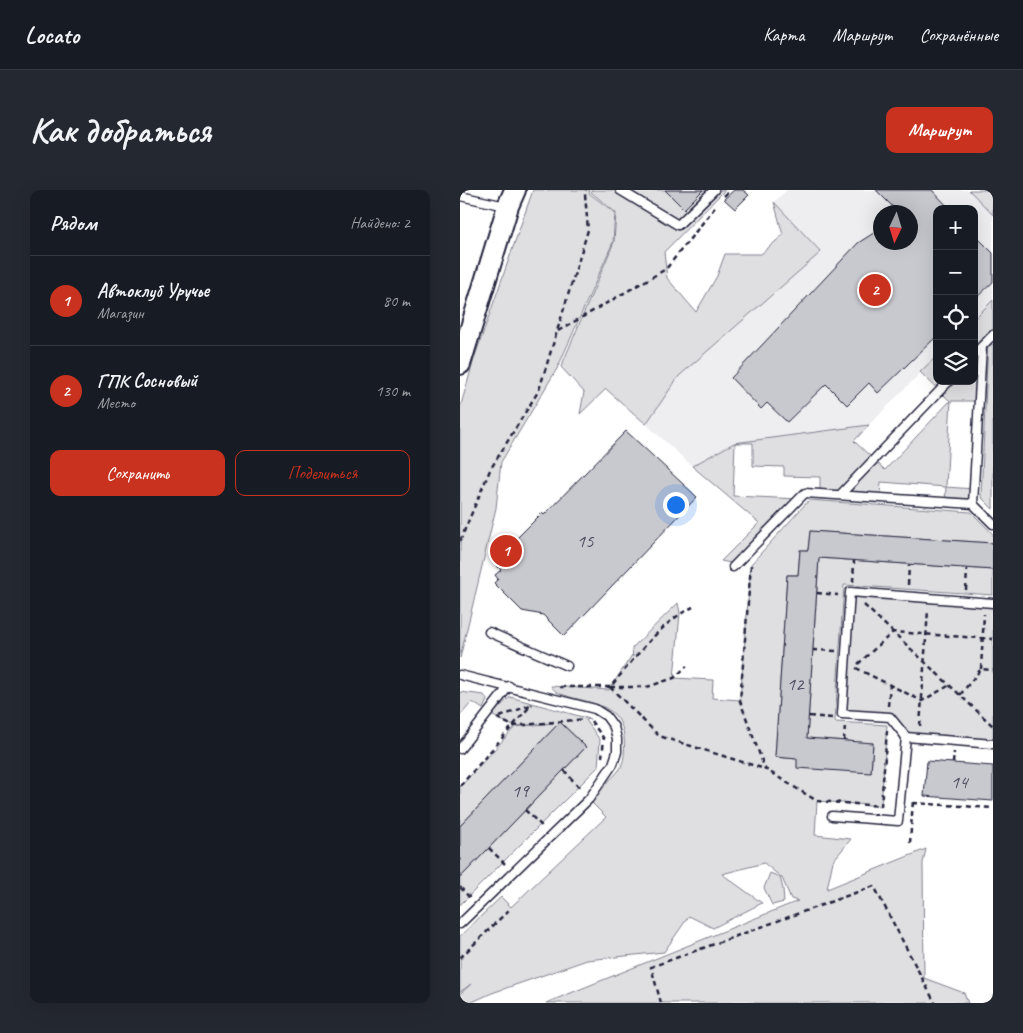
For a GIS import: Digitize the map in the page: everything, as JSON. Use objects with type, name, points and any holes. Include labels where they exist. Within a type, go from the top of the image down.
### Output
[{"type":"street","points":[[460,364],[511,198]]},
{"type":"lane","points":[[620,190],[678,225],[714,190]]},
{"type":"lane","points":[[460,196],[511,198]]},
{"type":"lane","points":[[978,350],[993,334]]},
{"type":"lane","points":[[973,504],[982,346]]},
{"type":"lane","points":[[840,495],[945,385]]},
{"type":"lane","points":[[733,567],[805,493],[973,504],[993,524]]},
{"type":"lane","points":[[832,816],[898,821],[906,737],[890,717],[887,721],[842,714],[849,591],[993,603]]},
{"type":"lane","points":[[489,632],[567,666]]},
{"type":"lane","points":[[460,675],[595,709],[606,716],[614,726],[618,752],[613,764],[589,799],[460,924]]},
{"type":"lane","points":[[460,749],[509,686]]},
{"type":"lane","points":[[906,737],[993,744]]},
{"type":"path","points":[[460,541],[490,470],[539,390],[588,230],[586,190]]},
{"type":"path","points":[[557,332],[666,269],[730,190]]},
{"type":"path","points":[[849,591],[854,561]]},
{"type":"path","points":[[751,564],[740,700],[765,770]]},
{"type":"path","points":[[908,589],[910,564]]},
{"type":"path","points":[[966,593],[968,569]]},
{"type":"path","points":[[817,593],[849,591],[993,726]]},
{"type":"path","points":[[920,738],[928,598]]},
{"type":"path","points":[[960,695],[980,669],[984,602]]},
{"type":"path","points":[[610,687],[660,630],[680,613],[692,607]]},
{"type":"path","points":[[845,676],[893,632],[993,640]]},
{"type":"path","points":[[813,650],[840,652]]},
{"type":"path","points":[[558,687],[648,687],[674,678],[687,666]]},
{"type":"path","points":[[854,667],[922,701]]},
{"type":"path","points":[[980,669],[993,670]]},
{"type":"path","points":[[610,687],[659,736],[765,770],[817,801],[881,806],[890,685]]},
{"type":"path","points":[[922,701],[950,685]]},
{"type":"path","points":[[525,701],[533,703]]},
{"type":"path","points":[[497,718],[533,703]]},
{"type":"path","points":[[460,786],[533,703]]},
{"type":"path","points":[[491,715],[513,726],[590,719]]},
{"type":"path","points":[[580,716],[590,719],[604,739],[601,765]]},
{"type":"path","points":[[809,716],[836,718],[835,722]]},
{"type":"path","points":[[840,722],[846,723],[844,740]]},
{"type":"path","points":[[953,763],[954,748]]},
{"type":"path","points":[[564,770],[582,790],[575,796]]},
{"type":"path","points":[[910,844],[914,793]]},
{"type":"path","points":[[913,803],[993,808]]},
{"type":"path","points":[[526,810],[543,828]]},
{"type":"path","points":[[537,834],[550,821]]},
{"type":"path","points":[[489,848],[506,864]]},
{"type":"path","points":[[661,1003],[651,967],[874,886],[935,1003]]},
{"type":"path","points":[[460,887],[470,898],[465,903]]},
{"type":"path","points":[[460,958],[511,908]]},
{"type":"shaded area","points":[[533,190],[590,190],[589,193],[615,213],[613,242],[558,367],[501,462],[496,508],[460,658],[460,408],[475,356]]},
{"type":"shaded area","points":[[592,190],[725,190],[664,252],[667,278],[696,312],[717,276],[725,254],[761,254],[783,235],[774,202],[821,252],[679,376],[646,424],[606,389],[580,414],[584,392],[561,367],[614,242],[616,213],[591,192]]},
{"type":"shaded area","points":[[787,190],[969,190],[993,215],[993,300],[978,315],[978,205],[933,205],[933,360],[869,425],[734,443],[692,466],[646,424],[679,376],[821,252],[774,202]]},
{"type":"shaded area","points":[[969,190],[993,190],[993,215]]},
{"type":"shaded area","points":[[993,300],[993,335],[988,340],[993,345],[993,509],[981,497],[988,341],[982,347],[978,401],[951,401],[946,487],[881,482],[880,498],[820,494],[820,477],[784,476],[784,467],[753,466],[753,443],[735,443],[733,496],[799,499],[736,564],[721,561],[759,523],[692,466],[734,443],[869,425],[854,441],[885,470],[950,401],[933,385],[978,385],[978,315]]},
{"type":"shaded area","points":[[933,360],[933,385],[920,372]]},
{"type":"shaded area","points":[[946,487],[974,489],[973,504],[945,502]]},
{"type":"shaded area","points":[[809,500],[971,512],[993,534],[993,543],[810,531],[808,550],[800,550],[798,575],[787,575],[775,757],[871,772],[873,743],[807,738],[819,558],[993,570],[993,595],[844,585],[835,722],[887,725],[881,806],[817,801],[815,835],[851,839],[833,861],[827,889],[926,849],[923,863],[924,978],[964,993],[968,1003],[546,1003],[798,901],[791,899],[782,878],[764,863],[722,874],[762,903],[713,928],[689,916],[664,952],[587,960],[492,993],[470,1003],[460,1003],[460,994],[471,984],[460,992],[460,936],[501,897],[511,907],[606,817],[588,799],[616,774],[622,763],[624,736],[618,718],[605,708],[559,693],[551,686],[609,690],[632,655],[633,657],[632,648],[678,603],[680,613],[674,678],[713,680],[712,698],[740,700],[751,564]]},
{"type":"shaded area","points":[[850,592],[993,603],[993,744],[906,737],[890,717],[842,714]]},
{"type":"shaded area","points":[[460,692],[484,695],[487,700],[483,709],[472,702],[460,716]]},
{"type":"shaded area","points":[[510,697],[590,719],[586,720],[600,740],[598,767],[460,905],[460,878],[586,747],[560,722],[460,826],[460,787],[515,727],[553,723],[513,726],[491,715]]},
{"type":"shaded area","points":[[770,873],[780,877],[784,902],[772,905],[764,888]]},
{"type":"building","points":[[665,190],[703,190],[684,209]]},
{"type":"building","points":[[734,190],[743,190],[749,195],[735,209],[724,199]]},
{"type":"building","points":[[876,190],[932,190],[946,205],[933,205],[933,340],[878,393],[869,383],[847,405],[826,384],[787,422],[767,403],[761,409],[731,378],[858,243],[873,233],[873,250],[918,250],[918,205],[891,205]]},
{"type":"building","points":[[978,238],[993,253],[993,282],[978,296]]},
{"type":"building","points":[[626,431],[697,497],[564,636],[543,615],[522,611],[494,583],[498,579],[495,575],[501,570],[497,566],[510,553],[506,549],[542,513],[544,515]]},
{"type":"building","points":[[810,531],[993,543],[993,570],[819,558],[807,738],[873,743],[871,773],[797,768],[797,759],[775,757],[787,575],[798,575],[800,550],[808,550]]},
{"type":"building","points":[[560,722],[586,747],[460,878],[460,826]]},
{"type":"building","points":[[927,761],[993,766],[993,801],[924,796]]},
{"type":"place","name":"ГПК Сосновый","points":[[875,290]]},
{"type":"place","name":"Автоклуб Уручье","points":[[506,551]]}]
